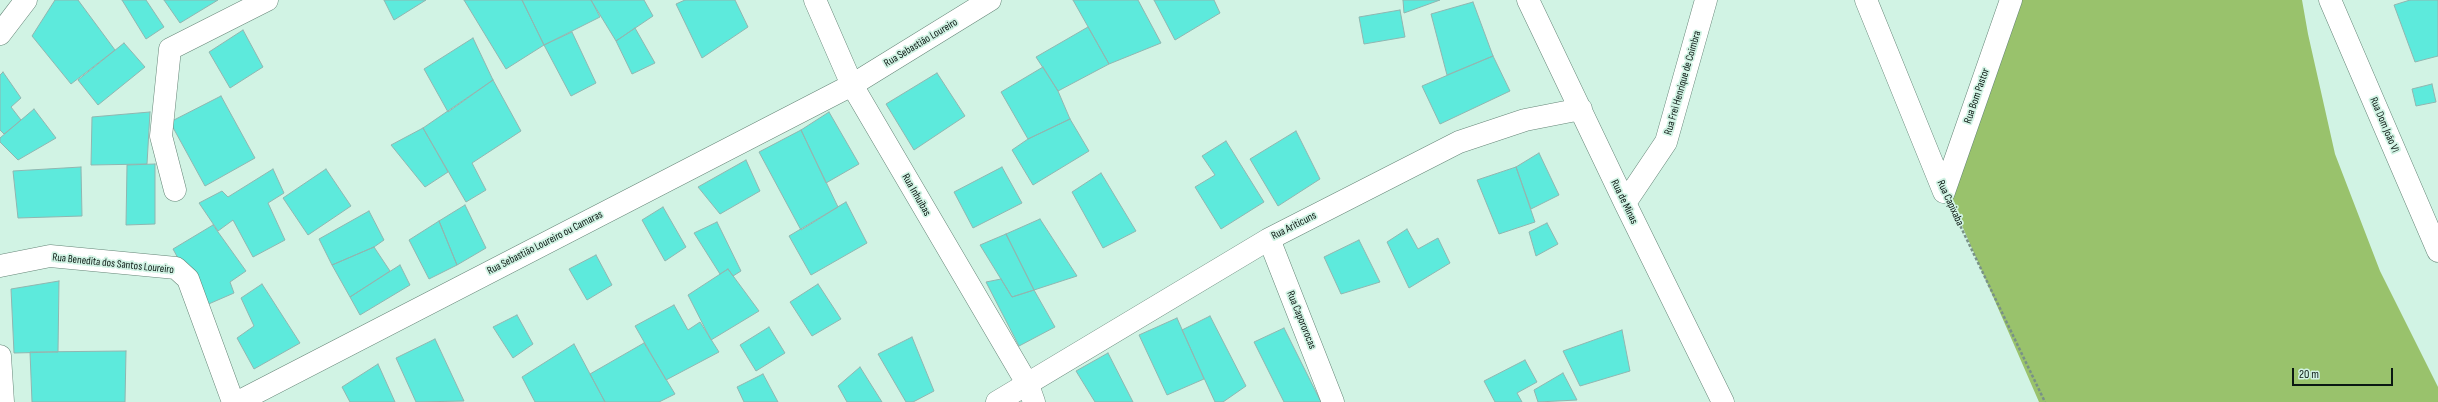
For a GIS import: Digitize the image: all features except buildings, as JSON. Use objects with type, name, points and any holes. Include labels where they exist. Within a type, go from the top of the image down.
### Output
[{"type":"street","points":[[0,34],[26,0]]},
{"type":"street","points":[[175,190],[161,136],[170,48],[267,0]]},
{"type":"street","name":"Rua Inhuibas","points":[[815,0],[852,85],[1031,394]]},
{"type":"street","name":"Rua Sebastião Loureiro","points":[[852,85],[990,0]]},
{"type":"street","name":"Rua de Minas","points":[[1528,0],[1625,203],[1723,402]]},
{"type":"street","name":"Rua Frei Henrique de Coimbra","points":[[1625,203],[1666,142],[1706,0]]},
{"type":"street","name":"Rua Capixaba","points":[[1866,0],[1944,192]]},
{"type":"street","name":"Rua Bom Pastor","points":[[1944,192],[2011,0]]},
{"type":"street","name":"Rua Dom João VI","points":[[2330,0],[2438,251]]},
{"type":"street","name":"Rua Sebastião Loureiro ou Camaras","points":[[238,402],[852,85]]},
{"type":"street","name":"Rua Ariticuns","points":[[997,402],[1031,394],[1269,238],[1459,142],[1526,120],[1580,109]]},
{"type":"street","name":"Rua Capororocas","points":[[1269,238],[1333,402]]},
{"type":"street","name":"Rua Benedita dos Santos Loureiro","points":[[0,266],[50,256],[176,268],[188,278],[233,402]]},
{"type":"street","points":[[0,356],[3,402]]},
{"type":"path","name":"Rua Capixaba","points":[[1944,192],[2045,402]]},
{"type":"green space","points":[[2022,0],[2302,0],[2308,34],[2335,154],[2380,271],[2438,387],[2438,402],[2039,402],[1943,182],[2009,36]]}]
